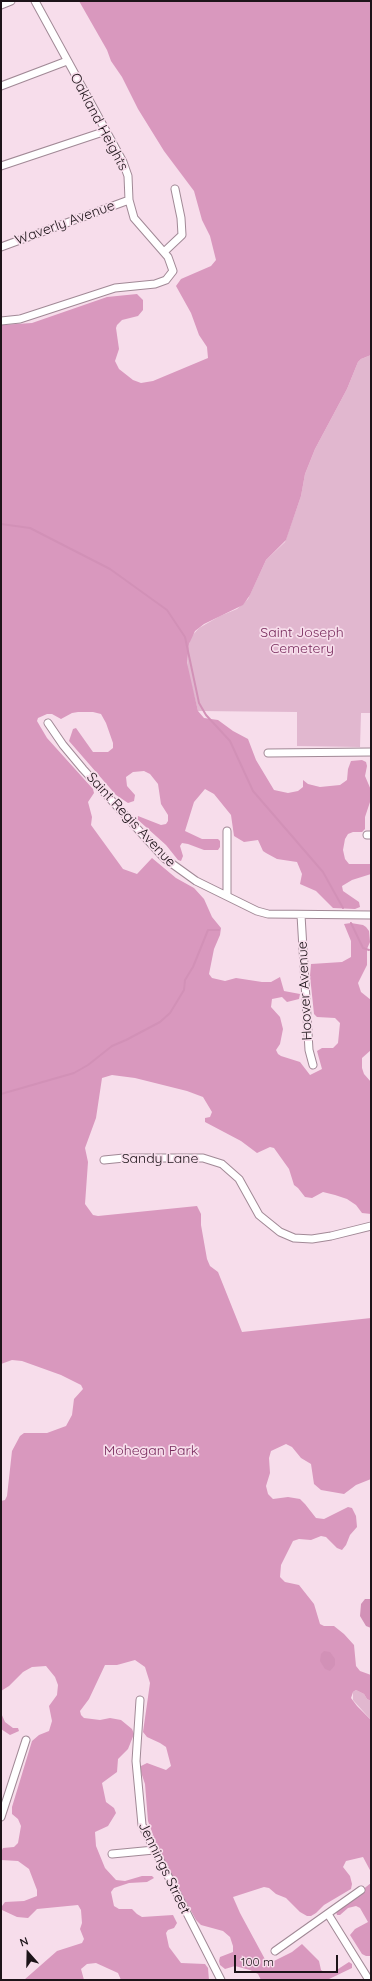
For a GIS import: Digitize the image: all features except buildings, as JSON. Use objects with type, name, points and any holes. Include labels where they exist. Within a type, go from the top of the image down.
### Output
[{"type":"street","points":[[1,5],[11,1]]},
{"type":"street","name":"Oakland Heights","points":[[1,321],[20,319],[115,288],[155,284],[166,280],[172,271],[168,257],[134,218],[129,200],[128,176],[123,162],[34,1]]},
{"type":"street","points":[[1,86],[67,61]]},
{"type":"street","points":[[1,166],[106,131]]},
{"type":"street","points":[[164,252],[182,235],[182,226],[175,190]]},
{"type":"street","name":"Waverly Avenue","points":[[1,246],[129,200]]},
{"type":"street","name":"Saint Regis Avenue","points":[[48,723],[63,745],[83,769],[164,858],[185,874],[262,913],[301,915],[371,915]]},
{"type":"street","points":[[268,753],[371,752]]},
{"type":"street","points":[[227,831],[227,896]]},
{"type":"street","name":"Hoover Avenue","points":[[301,915],[309,1050],[313,1065]]},
{"type":"street","name":"Sandy Lane","points":[[104,1160],[124,1158],[203,1158],[222,1164],[239,1179],[259,1215],[280,1232],[294,1238],[312,1239],[371,1226]]},
{"type":"street","name":"Jennings Street","points":[[140,1700],[136,1761],[139,1810],[143,1829],[221,1980]]},
{"type":"street","points":[[1,1817],[26,1740]]},
{"type":"street","points":[[112,1854],[154,1850]]},
{"type":"street","points":[[275,1951],[361,1890]]},
{"type":"street","points":[[328,1914],[369,1980]]},
{"type":"green space","name":"Mohegan Park","points":[[79,1],[371,1],[371,355],[361,359],[358,362],[347,389],[315,449],[305,474],[301,496],[286,540],[266,560],[250,595],[243,605],[204,624],[195,631],[189,644],[187,663],[198,711],[204,718],[218,720],[233,731],[248,739],[256,760],[274,790],[288,793],[298,791],[303,787],[303,780],[308,784],[320,787],[340,785],[347,780],[348,769],[351,761],[362,760],[366,762],[367,766],[365,776],[371,790],[371,799],[365,817],[365,829],[362,832],[353,832],[348,834],[345,839],[343,850],[345,859],[349,864],[371,864],[371,874],[352,880],[342,886],[343,891],[359,902],[360,907],[355,909],[333,908],[316,891],[300,884],[302,874],[297,862],[277,859],[266,853],[263,851],[258,840],[244,842],[234,836],[231,815],[214,794],[205,789],[194,802],[185,831],[202,839],[218,839],[220,841],[220,847],[218,850],[204,850],[182,843],[180,846],[183,856],[181,861],[178,860],[166,845],[137,819],[138,816],[161,825],[166,824],[168,821],[168,815],[161,804],[158,784],[150,774],[144,771],[133,772],[126,777],[127,786],[135,795],[134,801],[128,803],[116,795],[69,741],[73,729],[76,728],[93,752],[108,752],[113,748],[113,743],[106,723],[101,714],[93,712],[78,712],[72,713],[61,719],[52,714],[47,714],[38,718],[37,721],[47,738],[93,789],[94,793],[88,802],[92,817],[91,825],[123,869],[137,874],[152,858],[176,878],[194,888],[204,899],[212,917],[221,928],[220,935],[214,949],[209,974],[212,978],[225,981],[236,978],[271,982],[280,977],[284,991],[300,994],[299,999],[287,1002],[282,997],[272,999],[271,1007],[280,1017],[283,1029],[280,1044],[276,1050],[281,1056],[300,1062],[310,1075],[322,1069],[317,1051],[322,1048],[333,1048],[338,1043],[340,1023],[335,1018],[317,1017],[314,1014],[310,976],[311,964],[342,962],[351,957],[351,941],[344,924],[351,923],[363,925],[369,931],[370,942],[367,949],[367,965],[358,983],[361,992],[371,1000],[371,1050],[362,1058],[362,1068],[364,1074],[371,1082],[371,1214],[362,1213],[356,1205],[347,1199],[335,1195],[323,1192],[312,1198],[305,1197],[294,1185],[289,1169],[274,1148],[270,1147],[257,1153],[241,1141],[205,1122],[205,1118],[210,1117],[212,1112],[203,1097],[187,1091],[135,1078],[112,1075],[102,1078],[96,1118],[85,1148],[88,1162],[85,1204],[93,1215],[98,1216],[197,1206],[201,1214],[201,1225],[207,1259],[210,1266],[218,1272],[242,1332],[371,1318],[371,1479],[356,1485],[344,1494],[321,1490],[314,1484],[311,1464],[301,1458],[292,1447],[286,1444],[271,1451],[269,1458],[270,1473],[266,1486],[268,1494],[273,1499],[288,1497],[300,1499],[316,1518],[324,1519],[348,1507],[352,1508],[356,1516],[357,1527],[350,1535],[342,1550],[337,1548],[326,1537],[321,1536],[311,1540],[299,1539],[293,1541],[281,1565],[280,1577],[285,1582],[299,1585],[314,1604],[320,1624],[324,1626],[334,1626],[344,1634],[354,1645],[356,1666],[360,1671],[371,1675],[371,1701],[367,1699],[364,1694],[356,1690],[353,1692],[351,1698],[371,1720],[371,1872],[363,1857],[346,1861],[343,1867],[350,1876],[352,1884],[351,1889],[324,1905],[311,1916],[307,1916],[300,1912],[286,1898],[276,1894],[269,1888],[264,1887],[233,1897],[267,1963],[270,1963],[292,1952],[302,1944],[319,1961],[321,1970],[324,1972],[335,1971],[349,1962],[352,1964],[352,1968],[327,1980],[261,1980],[258,1974],[250,1970],[235,1966],[225,1969],[220,1965],[220,1957],[233,1952],[230,1937],[223,1931],[201,1925],[196,1920],[160,1854],[148,1821],[145,1784],[140,1769],[141,1766],[147,1763],[166,1770],[171,1766],[166,1747],[147,1737],[143,1732],[150,1683],[145,1667],[135,1660],[117,1665],[105,1665],[89,1699],[80,1711],[84,1718],[100,1720],[110,1718],[121,1720],[132,1729],[134,1734],[128,1749],[118,1759],[117,1772],[102,1783],[106,1802],[114,1808],[116,1813],[108,1826],[95,1832],[96,1846],[105,1868],[116,1880],[125,1881],[142,1876],[152,1876],[154,1878],[147,1882],[129,1883],[114,1888],[111,1892],[114,1906],[119,1909],[132,1909],[142,1917],[173,1915],[177,1923],[174,1928],[168,1930],[166,1933],[169,1947],[181,1963],[205,1964],[208,1968],[209,1980],[121,1980],[118,1973],[96,1963],[87,1964],[81,1969],[84,1980],[24,1980],[57,1951],[82,1943],[84,1939],[80,1929],[82,1923],[81,1910],[78,1905],[37,1909],[28,1918],[17,1917],[2,1910],[2,1906],[5,1902],[24,1901],[37,1896],[37,1890],[29,1869],[18,1861],[1,1860],[1,1852],[3,1848],[14,1847],[18,1843],[21,1826],[18,1819],[12,1814],[12,1807],[32,1741],[39,1735],[49,1731],[52,1721],[49,1706],[57,1695],[58,1685],[55,1677],[46,1666],[32,1667],[23,1672],[9,1686],[1,1691],[1,1501],[5,1500],[7,1496],[12,1451],[20,1436],[24,1433],[47,1433],[66,1426],[72,1415],[74,1399],[83,1389],[81,1385],[61,1375],[22,1361],[12,1360],[1,1364],[1,325],[32,323],[107,297],[137,294],[143,300],[143,310],[138,316],[122,320],[117,325],[116,328],[119,349],[115,361],[119,369],[133,380],[141,383],[153,381],[208,358],[207,347],[199,335],[191,313],[176,286],[181,279],[211,266],[216,260],[210,236],[202,220],[194,191],[164,151],[138,109],[122,77],[111,61],[107,50]]},
{"type":"green space","name":"Saint Joseph Cemetery","points":[[371,355],[371,713],[361,713],[360,747],[297,746],[297,712],[198,711],[187,668],[188,648],[191,637],[199,628],[220,616],[237,609],[248,599],[266,560],[285,542],[301,496],[305,474],[315,449],[347,389],[358,362],[361,359]]},
{"type":"green space","points":[[356,1690],[364,1694],[367,1699],[371,1701],[371,1720],[353,1700],[353,1692]]},
{"type":"green space","points":[[1,1713],[5,1722],[13,1728],[18,1728],[19,1731],[10,1735],[1,1729]]},
{"type":"green space","points":[[371,1883],[371,1956],[366,1956],[362,1954],[350,1935],[355,1929],[368,1922],[360,1908],[356,1906],[348,1908],[340,1915],[337,1915],[336,1912]]},
{"type":"shaded area","points":[[365,1599],[371,1599],[371,1628],[366,1626],[360,1616],[361,1604]]},
{"type":"shaded area","points":[[324,1651],[330,1652],[335,1659],[335,1665],[330,1671],[325,1669],[320,1661],[321,1654]]},
{"type":"waterway","points":[[1,524],[30,528],[110,569],[167,610],[185,637],[199,703],[206,715],[230,741],[253,791],[323,872],[343,908]]},
{"type":"waterway","points":[[351,923],[363,948],[369,950]]},
{"type":"waterway","points":[[1,1094],[74,1073],[88,1065],[112,1046],[160,1022],[170,1013],[184,990],[185,980],[193,967],[208,930],[219,930]]}]
